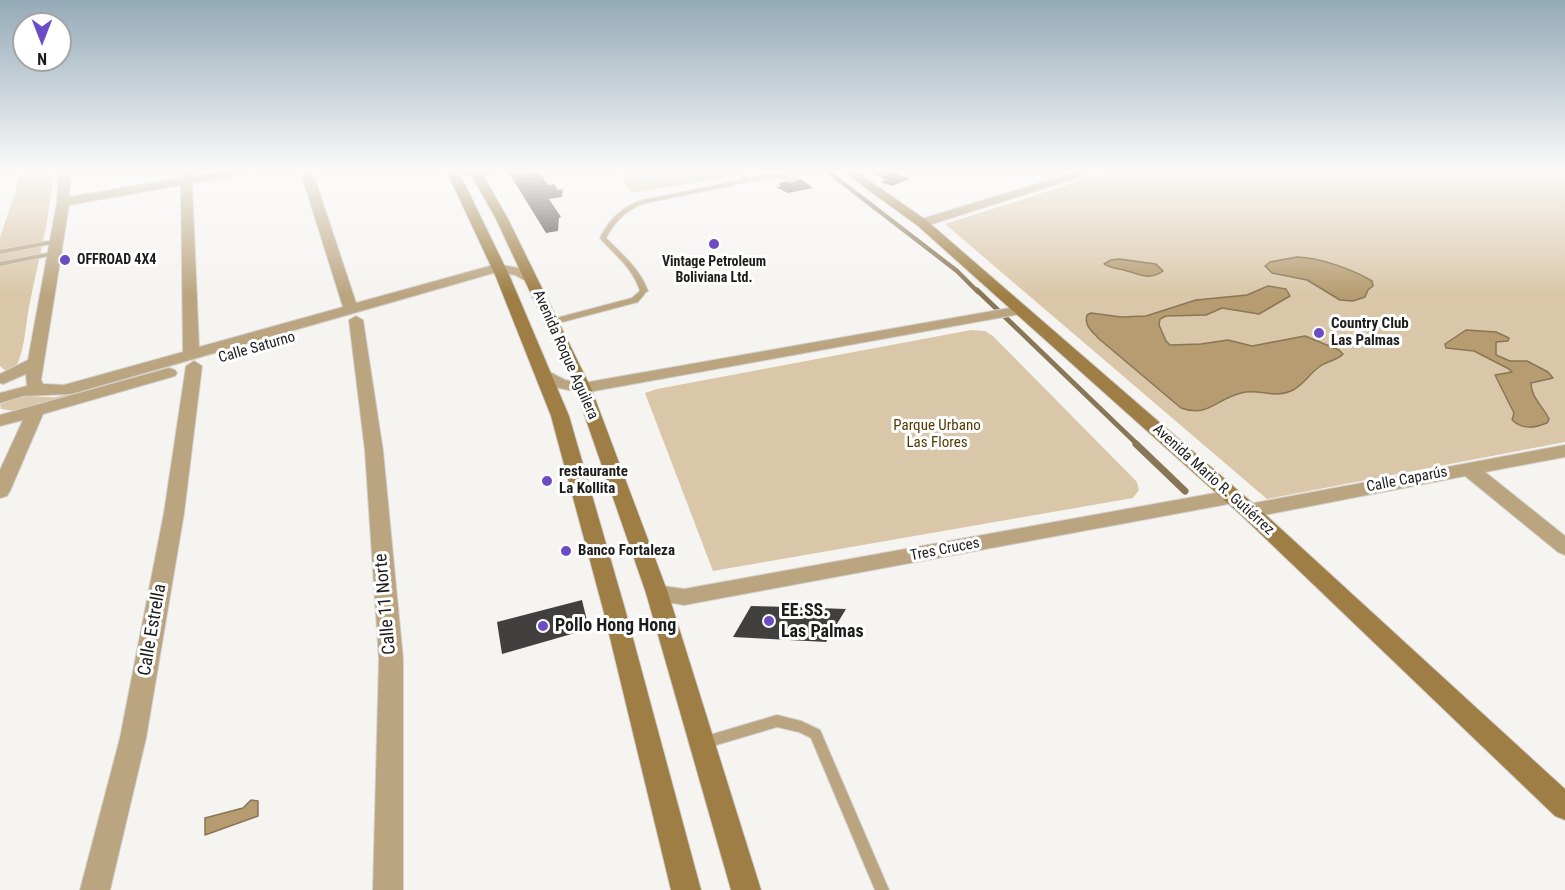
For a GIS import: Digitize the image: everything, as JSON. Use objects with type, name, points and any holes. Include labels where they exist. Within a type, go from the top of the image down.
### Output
[{"type":"main road","name":"Avenida Roque Aguilera","points":[[474,212],[507,267],[531,280],[583,388],[657,593],[746,890]]},
{"type":"main road","name":"Avenida Roque Aguilera","points":[[486,212],[560,416],[614,609],[686,890]]},
{"type":"main road","name":"Avenida Mario R. Gutiérrez","points":[[906,212],[922,223],[1016,311],[1249,511],[1565,807]]},
{"type":"street","points":[[46,391],[36,387],[33,380],[53,248],[61,212]]},
{"type":"street","name":"Calle Estrella","points":[[95,890],[134,738],[174,513],[192,360],[188,212]]},
{"type":"street","name":"Calle 11 Norte","points":[[320,212],[354,314],[374,451],[391,659],[388,890]]},
{"type":"street","points":[[922,223],[959,212]]},
{"type":"street","name":"Calle Saturno","points":[[4,419],[35,412],[192,360],[507,267]]},
{"type":"street","points":[[544,374],[560,384],[583,388],[1016,311]]},
{"type":"street","name":"Calle Saturno","points":[[1,398],[22,391],[65,390],[192,360]]},
{"type":"street","points":[[1,398],[5,387],[2,378],[35,365]]},
{"type":"street","points":[[1,398],[35,365]]},
{"type":"street","points":[[560,416],[566,401],[583,388]]},
{"type":"street","points":[[0,491],[35,412]]},
{"type":"street","name":"Calle Caparús","points":[[1249,511],[1565,451]]},
{"type":"street","points":[[1467,468],[1565,547]]},
{"type":"street","name":"Tres Cruces","points":[[657,593],[684,597],[1232,497]]},
{"type":"lane","points":[[552,322],[635,300],[644,291],[642,283],[634,272],[603,238],[606,231],[623,212]]},
{"type":"lane","points":[[0,252],[53,248]]},
{"type":"lane","points":[[0,264],[53,248]]},
{"type":"lane","points":[[703,743],[777,721],[801,727],[816,734],[882,890]]},
{"type":"green space","points":[[9,212],[48,212],[23,347],[15,369],[7,372],[0,366],[0,237]]},
{"type":"green space","name":"Country Club Las Palmas","points":[[984,212],[1565,212],[1565,442],[1267,499],[945,224]]},
{"type":"green space","points":[[467,279],[472,280],[16,411],[1,409],[0,405],[12,397],[57,397]]},
{"type":"green space","name":"Parque Urbano Las Flores","points":[[971,330],[985,331],[993,336],[1137,482],[1139,490],[1133,498],[713,571],[645,393]]},
{"type":"shaded area","points":[[1297,257],[1316,259],[1346,268],[1372,281],[1373,286],[1365,297],[1353,301],[1340,300],[1307,280],[1272,273],[1265,266],[1270,262]]},
{"type":"shaded area","points":[[1119,259],[1156,264],[1163,271],[1153,276],[1144,276],[1104,264]]},
{"type":"shaded area","points":[[1268,286],[1286,289],[1290,296],[1259,314],[1222,308],[1206,315],[1166,316],[1160,319],[1159,325],[1166,341],[1170,345],[1228,340],[1252,346],[1305,336],[1339,350],[1343,354],[1322,365],[1291,391],[1278,394],[1241,393],[1198,411],[1181,408],[1098,338],[1086,322],[1087,315],[1091,313],[1121,317],[1146,316],[1196,300],[1247,295]]},
{"type":"shaded area","points":[[1466,330],[1496,332],[1509,338],[1508,341],[1496,342],[1496,355],[1510,361],[1527,361],[1548,372],[1553,378],[1531,383],[1535,398],[1549,419],[1547,423],[1529,427],[1512,420],[1514,413],[1495,375],[1512,372],[1509,369],[1474,351],[1446,348],[1445,344]]},
{"type":"shaded area","points":[[251,800],[258,801],[258,816],[205,835],[205,818],[243,808]]},
{"type":"building","points":[[533,212],[557,212],[561,217],[558,231],[546,233]]},
{"type":"building","name":"Pollo Hong Hong","points":[[582,600],[589,629],[502,654],[497,622]]},
{"type":"building","points":[[751,606],[846,609],[826,642],[733,637]]},
{"type":"waterway","points":[[880,212],[957,271],[978,292]]},
{"type":"waterway","points":[[977,290],[1138,445]]},
{"type":"waterway","points":[[1136,444],[1185,491]]},
{"type":"place","name":"Vintage Petroleum Boliviana Ltd.","points":[[714,244]]},
{"type":"place","name":"OFFROAD 4X4","points":[[65,260]]},
{"type":"place","name":"Country Club Las Palmas","points":[[1319,333]]},
{"type":"place","name":"restaurante La Kollita","points":[[547,481]]},
{"type":"place","name":"Banco Fortaleza","points":[[566,551]]},
{"type":"place","name":"EE.SS. Las Palmas","points":[[769,621]]},
{"type":"place","name":"Pollo Hong Hong","points":[[543,626]]}]
